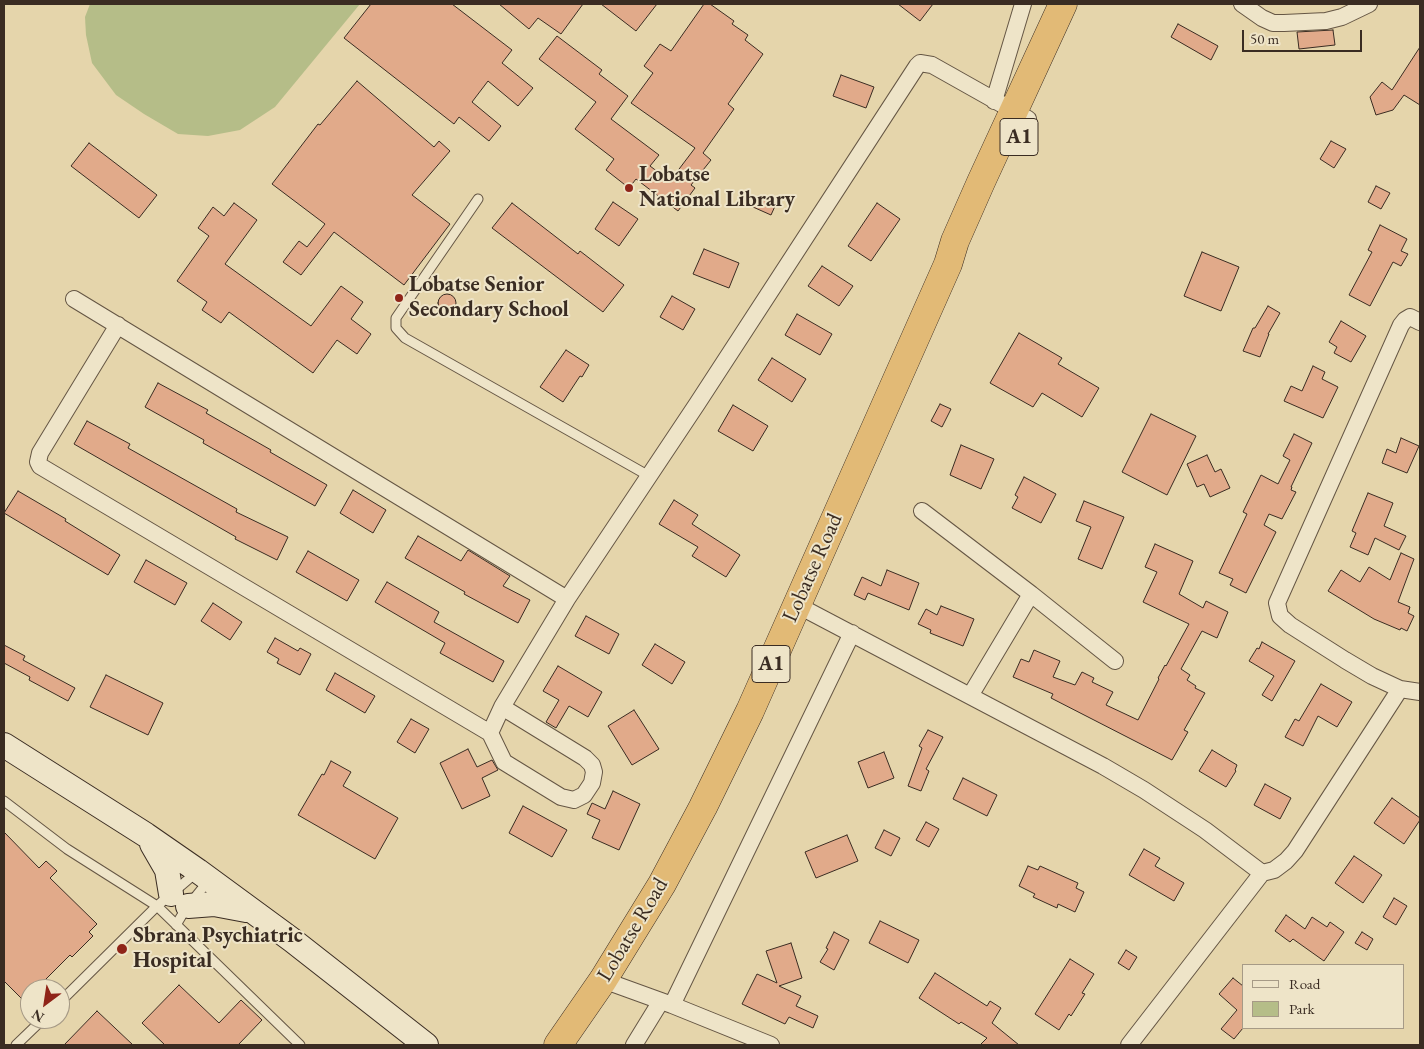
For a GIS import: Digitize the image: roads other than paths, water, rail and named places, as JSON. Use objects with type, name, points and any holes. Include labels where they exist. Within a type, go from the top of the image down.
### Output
[{"type":"highway","name":"Lobatse Road","points":[[558,1045],[603,980],[662,884],[703,807],[750,711],[948,264],[974,223],[1009,158],[1012,111],[1063,4]]},
{"type":"highway","name":"Lobatse Road","points":[[1012,111],[1082,4]]},
{"type":"street","points":[[490,733],[502,708],[567,599],[917,66],[920,63],[932,65],[1012,111],[1023,4]]},
{"type":"street","points":[[1242,4],[1262,18],[1273,23],[1284,24],[1326,21],[1342,17],[1369,4]]},
{"type":"street","points":[[74,299],[567,599]]},
{"type":"street","points":[[1420,322],[1410,317],[1401,326],[1277,602],[1280,616],[1298,631],[1372,676],[1400,689],[1420,692]]},
{"type":"street","points":[[118,325],[40,453],[38,462],[40,466],[490,733],[504,762],[561,797],[574,800],[584,795],[592,783],[594,772],[592,765],[585,758],[502,708]]},
{"type":"street","points":[[922,511],[1032,594],[1114,661]]},
{"type":"street","points":[[970,696],[1032,594]]},
{"type":"street","points":[[797,605],[1064,744],[1144,790],[1205,830],[1262,873]]},
{"type":"street","points":[[634,1045],[667,1003],[852,634]]},
{"type":"street","points":[[1129,1045],[1262,873],[1274,870],[1296,851],[1400,689]]},
{"type":"street","points":[[4,745],[146,835],[204,875],[426,1045]]},
{"type":"street","points":[[146,835],[167,870],[173,908],[220,904],[255,913]]},
{"type":"street","points":[[603,980],[667,1003],[771,1045]]},
{"type":"lane","points":[[478,199],[396,318],[396,328],[405,338],[649,476]]},
{"type":"lane","points":[[4,801],[67,849],[173,908],[300,1045]]},
{"type":"lane","points":[[173,908],[204,875]]},
{"type":"lane","points":[[70,994],[173,908],[204,875]]},
{"type":"lane","points":[[16,1045],[33,1029]]},
{"type":"place","name":"Lobatse National Library","points":[[629,188]]},
{"type":"place","name":"Lobatse Senior Secondary School","points":[[399,298]]},
{"type":"place","name":"Sbrana Psychiatric Hospital","points":[[122,949]]}]
